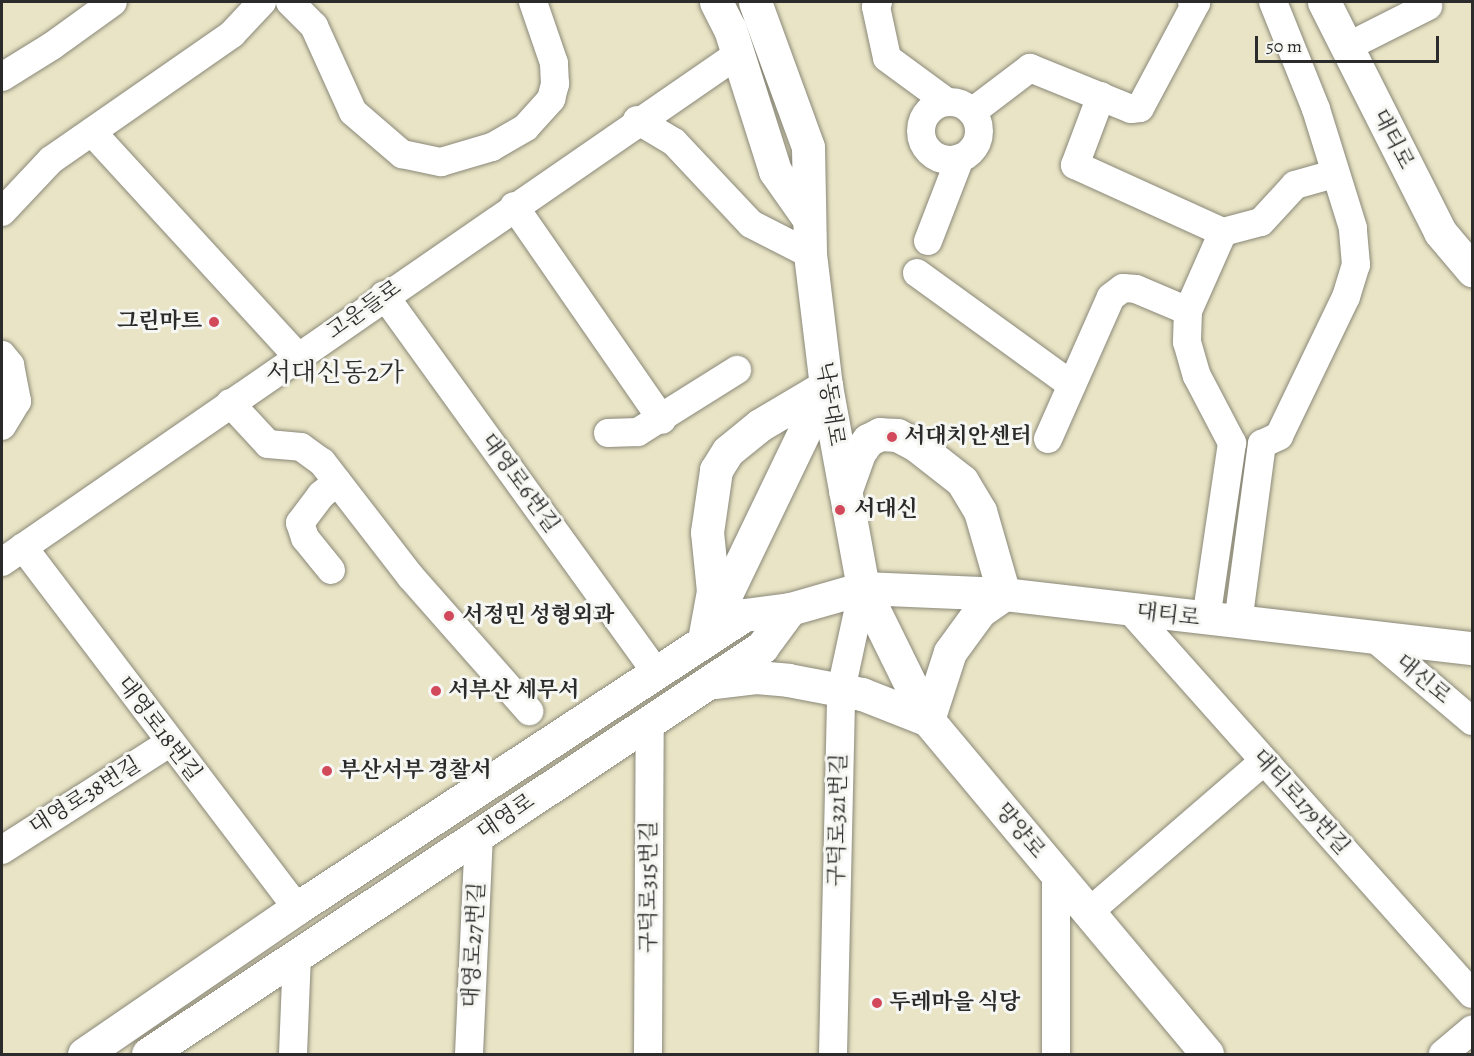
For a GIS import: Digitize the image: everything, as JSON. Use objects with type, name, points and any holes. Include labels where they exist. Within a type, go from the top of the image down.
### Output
[{"type":"main road","points":[[716,2],[738,54],[775,171],[808,218]]},
{"type":"main road","name":"낙동대로","points":[[755,2],[808,147],[810,254],[826,386],[863,588]]},
{"type":"main road","name":"대티로","points":[[1324,2],[1440,232],[1473,270]]},
{"type":"main road","points":[[704,640],[826,386]]},
{"type":"main road","points":[[704,640],[713,591],[707,532],[716,470],[728,451],[760,425],[826,386]]},
{"type":"main road","points":[[704,685],[756,677],[841,690],[886,702],[928,720],[950,652],[980,611],[1004,594],[988,531],[975,502],[962,481],[916,445],[897,435],[880,434],[868,440],[858,453],[845,492]]},
{"type":"main road","points":[[790,609],[863,588]]},
{"type":"main road","name":"대티로","points":[[863,588],[1004,594],[1222,621],[1473,648]]},
{"type":"main road","name":"망양로","points":[[863,588],[928,720],[1207,1054]]},
{"type":"main road","name":"대영로","points":[[84,1054],[297,908],[471,797],[704,640],[744,615],[790,609]]},
{"type":"main road","name":"대영로","points":[[148,1054],[762,647],[790,609]]},
{"type":"street","points":[[2,76],[52,46],[113,2]]},
{"type":"street","points":[[2,212],[51,160],[232,34],[262,2]]},
{"type":"street","points":[[290,2],[314,26],[354,112],[402,154],[441,162],[462,159],[518,132],[541,114],[551,99],[555,84],[554,63],[533,2]]},
{"type":"street","points":[[878,2],[876,7],[887,58],[960,107],[979,129],[978,139],[968,154],[950,160],[932,154],[921,138],[924,118],[938,104],[960,107],[1030,68],[1131,109],[1140,108],[1195,2]]},
{"type":"street","points":[[1222,621],[1262,444],[1279,436],[1346,297],[1356,265],[1353,228],[1334,174],[1316,109],[1272,2]]},
{"type":"street","points":[[1347,47],[1430,11]]},
{"type":"street","name":"고운들로","points":[[12,555],[637,120],[738,54]]},
{"type":"street","points":[[1101,96],[1075,165],[1223,232],[1261,222],[1295,185],[1334,174]]},
{"type":"street","points":[[637,120],[674,142],[751,224],[810,254]]},
{"type":"street","points":[[92,132],[298,357]]},
{"type":"street","points":[[928,241],[960,158]]},
{"type":"street","points":[[514,206],[662,420]]},
{"type":"street","points":[[1222,621],[1232,443],[1197,376],[1187,342],[1188,311],[1223,232]]},
{"type":"street","points":[[917,273],[1072,385]]},
{"type":"street","points":[[1048,439],[1111,297],[1123,288],[1136,289],[1188,311]]},
{"type":"street","name":"대영로6번길","points":[[384,295],[656,671]]},
{"type":"street","points":[[2,355],[10,365],[17,401],[2,426]]},
{"type":"street","points":[[608,433],[638,432],[662,420],[692,395],[737,370]]},
{"type":"street","points":[[230,403],[268,444],[301,447],[322,462],[411,577],[529,711]]},
{"type":"street","points":[[331,570],[305,538],[300,523],[321,495],[337,482]]},
{"type":"street","name":"대영로18번길","points":[[12,555],[169,743],[297,908]]},
{"type":"street","name":"구덕로321번길","points":[[833,1054],[841,690],[863,588]]},
{"type":"street","name":"대티로179번길","points":[[1130,610],[1473,994]]},
{"type":"street","name":"대신로","points":[[1373,637],[1473,721]]},
{"type":"street","name":"구덕로315번길","points":[[648,1054],[650,720]]},
{"type":"street","name":"대영로38번길","points":[[5,840],[169,743]]},
{"type":"street","points":[[1089,912],[1264,761]]},
{"type":"street","name":"대영로27번길","points":[[469,1054],[479,835]]},
{"type":"street","points":[[1056,873],[1056,1054]]},
{"type":"street","points":[[293,1054],[297,954]]},
{"type":"street","points":[[1443,1054],[1473,1029]]},
{"type":"place","name":"그린마트","points":[[214,322]]},
{"type":"place","name":"서대치안센터","points":[[892,437]]},
{"type":"place","name":"서대신","points":[[840,510]]},
{"type":"place","name":"서정민 성형외과","points":[[449,616]]},
{"type":"place","name":"서부산 세무서","points":[[436,691]]},
{"type":"place","name":"부산서부 경찰서","points":[[327,771]]},
{"type":"place","name":"두레마을 식당","points":[[877,1003]]},
{"type":"district","name":"서대신동2가","points":[[335,373]]}]
